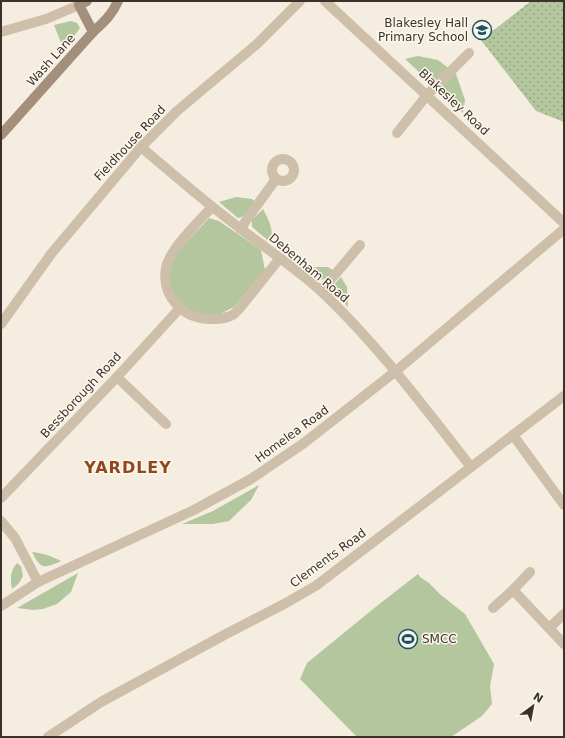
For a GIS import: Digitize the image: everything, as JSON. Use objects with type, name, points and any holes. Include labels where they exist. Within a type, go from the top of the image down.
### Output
[{"type":"street","name":"Wash Lane","points":[[1,135],[93,32],[107,19],[118,1]]},
{"type":"street","name":"Fieldhouse Road","points":[[1,324],[51,254],[141,147],[177,112],[257,44],[300,1]]},
{"type":"street","name":"Blakesley Road","points":[[325,1],[564,223]]},
{"type":"street","points":[[1,32],[46,19],[83,3],[93,32]]},
{"type":"street","points":[[397,133],[427,95],[468,52]]},
{"type":"street","name":"Debenham Road","points":[[141,147],[212,207],[321,291],[349,318],[396,371],[471,467]]},
{"type":"street","points":[[240,229],[276,179]]},
{"type":"street","points":[[212,207],[174,250],[166,267],[166,285],[169,294],[180,308],[187,313],[204,319],[224,318],[234,314],[280,258]]},
{"type":"street","name":"Homelea Road","points":[[1,606],[38,582],[194,510],[251,479],[304,443],[396,371],[564,229]]},
{"type":"street","points":[[321,291],[360,245]]},
{"type":"street","name":"Bessborough Road","points":[[1,498],[117,377],[180,308]]},
{"type":"street","points":[[117,377],[166,424]]},
{"type":"street","name":"Clements Road","points":[[48,737],[101,702],[317,585],[564,396]]},
{"type":"street","points":[[513,434],[564,505]]},
{"type":"street","points":[[1,521],[15,538],[38,582]]},
{"type":"street","points":[[493,608],[530,572]]},
{"type":"street","points":[[512,590],[564,644]]},
{"type":"street","points":[[549,628],[564,614]]},
{"type":"green space","points":[[531,1],[564,1],[564,122],[536,111],[481,40]]},
{"type":"green space","points":[[71,21],[77,23],[80,28],[64,50],[54,25]]},
{"type":"green space","points":[[418,56],[438,60],[456,74],[465,100],[463,113],[405,59]]},
{"type":"green space","points":[[236,197],[252,199],[255,202],[245,216],[238,218],[219,202]]},
{"type":"green space","points":[[263,209],[269,221],[272,233],[270,242],[252,227],[252,220]]},
{"type":"green space","points":[[209,218],[219,221],[261,250],[265,270],[234,307],[220,314],[203,315],[190,310],[178,300],[172,292],[169,279],[172,261],[178,251]]},
{"type":"green space","points":[[300,264],[308,267],[328,267],[334,271],[329,276],[318,280]]},
{"type":"green space","points":[[341,277],[347,287],[348,307],[332,291],[332,287]]},
{"type":"green space","points":[[259,485],[251,500],[229,521],[213,524],[182,524],[213,511]]},
{"type":"green space","points":[[32,552],[47,555],[61,561],[43,566],[38,562]]},
{"type":"green space","points":[[17,563],[21,566],[23,576],[19,583],[12,589],[11,575]]},
{"type":"green space","points":[[78,573],[71,592],[57,604],[43,609],[33,610],[17,608]]},
{"type":"green space","name":"SMCC","points":[[418,574],[465,614],[494,664],[490,686],[492,704],[482,716],[451,737],[357,737],[300,679],[307,663]]},
{"type":"place","name":"Blakesley Hall Primary School","points":[[482,30]]},
{"type":"place","name":"SMCC","points":[[408,639]]},
{"type":"district","name":"YARDLEY","points":[[128,467]]}]
